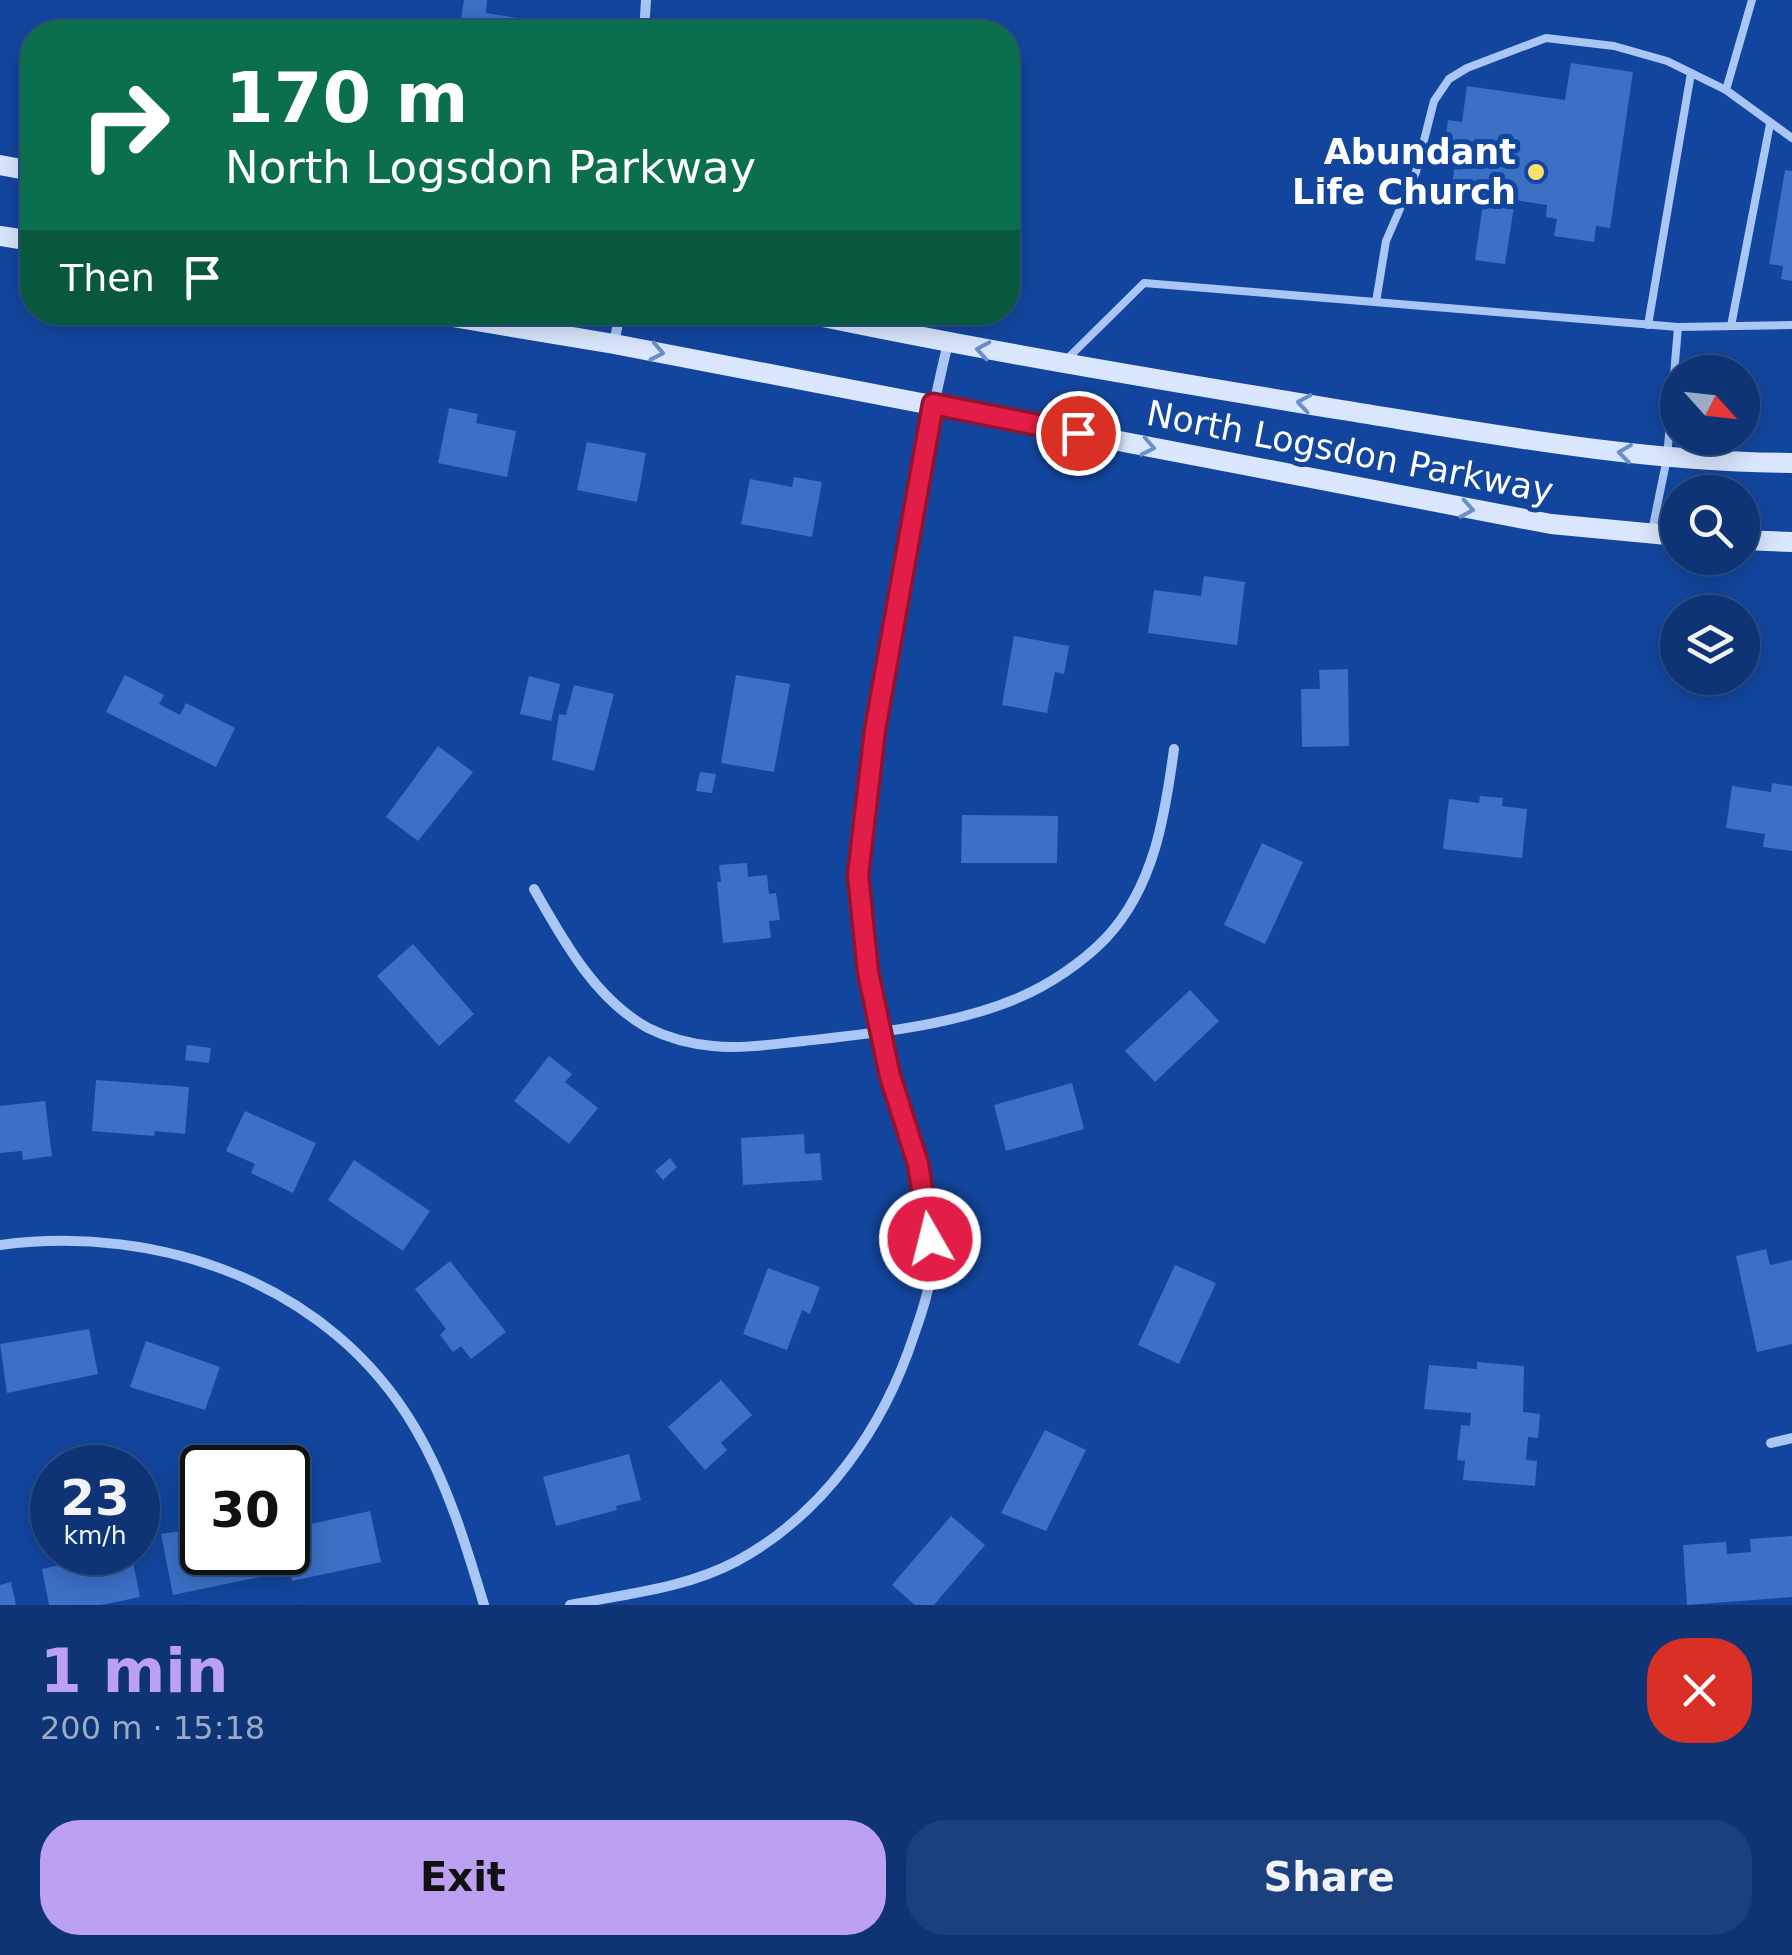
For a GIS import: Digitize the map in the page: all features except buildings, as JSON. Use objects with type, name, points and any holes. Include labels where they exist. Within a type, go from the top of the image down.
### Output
[{"type":"main road","name":"North Logsdon Parkway","points":[[486,325],[614,344],[1550,524],[1660,535]]},
{"type":"main road","name":"North Logsdon Parkway","points":[[861,325],[1062,364],[1528,440],[1667,458],[1792,463]]},
{"type":"main road","points":[[1760,541],[1792,542]]},
{"type":"street","points":[[614,344],[618,325]]},
{"type":"street","points":[[570,1605],[689,1581],[738,1561],[822,1495],[857,1454],[885,1406],[922,1311],[932,1263],[918,1164],[890,1076],[868,972],[858,875],[861,826],[881,694],[933,404],[948,343]]},
{"type":"street","points":[[534,889],[559,932],[597,985],[620,1009],[649,1028],[680,1041],[746,1047],[882,1032],[955,1018],[1018,998],[1049,982],[1105,939],[1126,913],[1142,883],[1164,818],[1174,750]]},
{"type":"street","points":[[0,1244],[105,1240],[153,1247],[246,1276],[325,1327],[389,1391],[414,1426],[449,1499],[484,1605]]},
{"type":"street","points":[[1771,1443],[1792,1438]]},
{"type":"lane","points":[[1726,90],[1752,0]]},
{"type":"lane","points":[[1376,302],[1386,241],[1416,172],[1434,101],[1448,79],[1467,68],[1546,38],[1614,46],[1668,62],[1726,90],[1792,138]]},
{"type":"lane","points":[[1648,325],[1691,73]]},
{"type":"lane","points":[[1730,326],[1770,124]]},
{"type":"lane","points":[[1062,364],[1144,283],[1678,327],[1792,325]]},
{"type":"lane","points":[[1652,534],[1667,458],[1678,327]]},
{"type":"place","name":"Abundant Life Church","points":[[1536,172]]},
{"type":"route","points":[[930,1239],[918,1164],[890,1076],[868,972],[858,875],[875,730],[933,404],[1078,433]]}]
